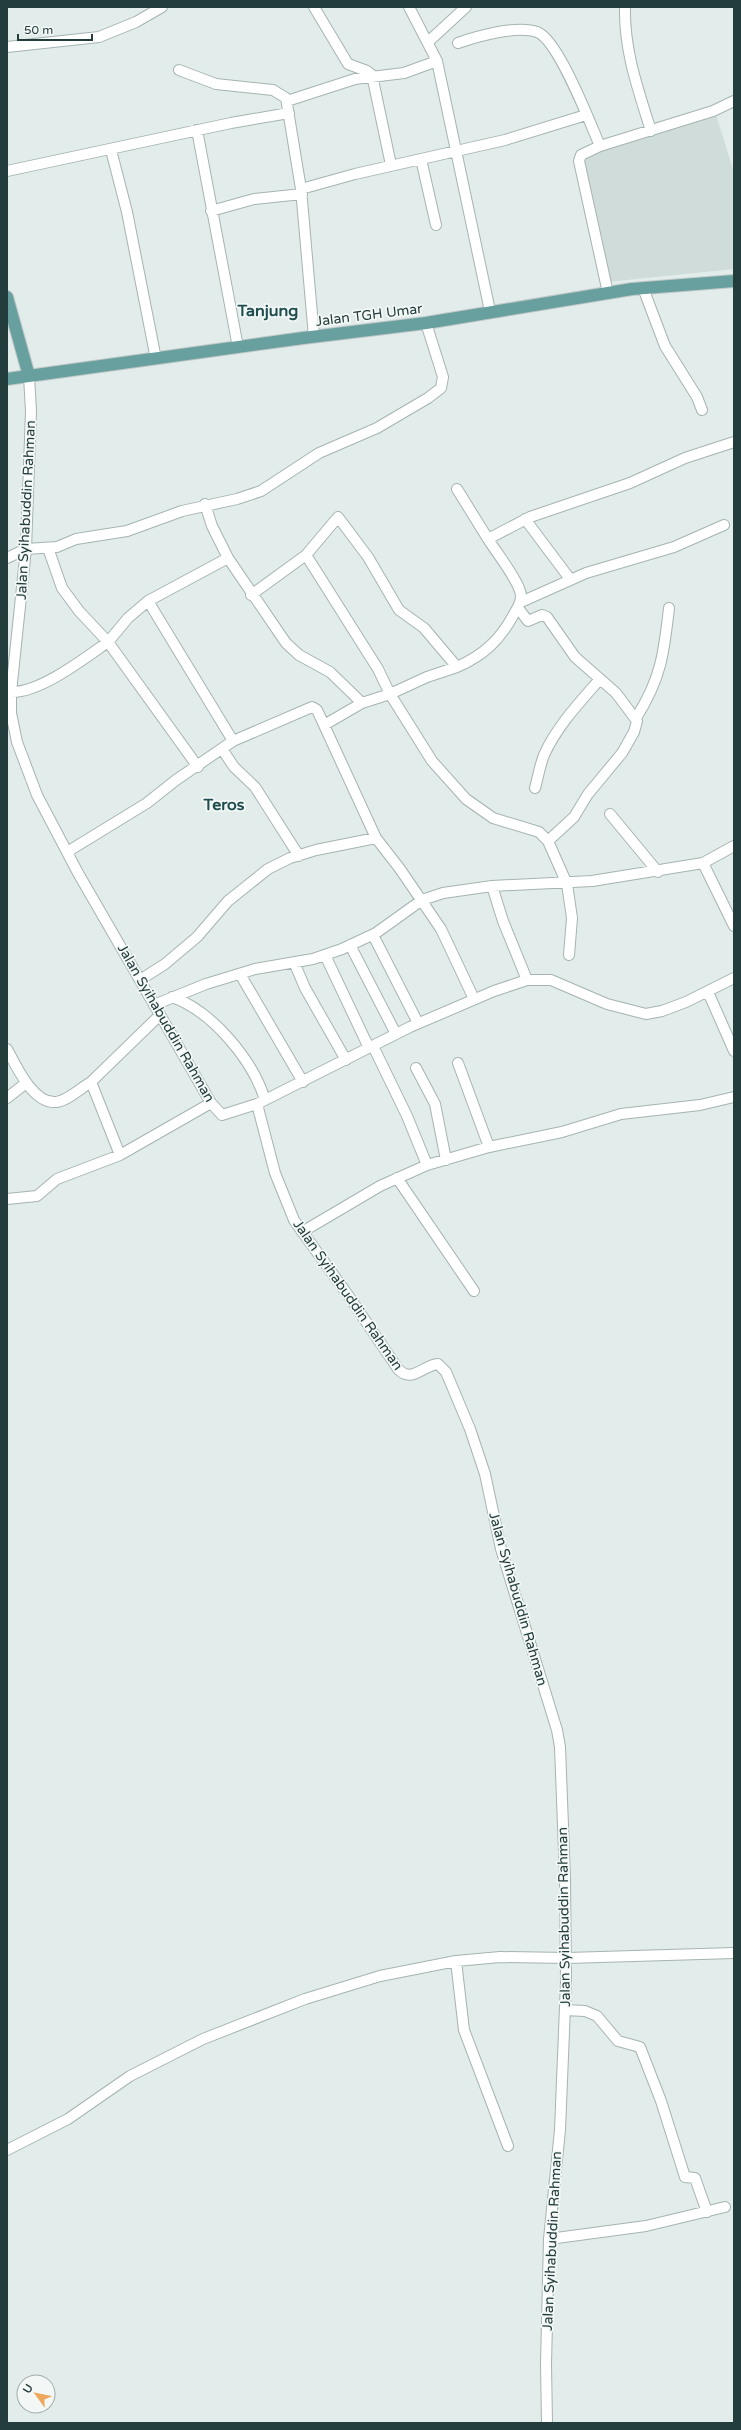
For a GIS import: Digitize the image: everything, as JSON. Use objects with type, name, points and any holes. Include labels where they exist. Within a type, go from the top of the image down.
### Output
[{"type":"main road","name":"Jalan TGH Umar","points":[[7,379],[426,323],[490,311],[643,288],[734,281]]},
{"type":"main road","points":[[7,297],[29,376]]},
{"type":"street","points":[[7,47],[99,37],[136,22],[162,7]]},
{"type":"street","points":[[314,7],[348,64],[367,71],[372,75],[391,165]]},
{"type":"street","points":[[409,7],[432,51],[456,151],[490,311]]},
{"type":"street","points":[[287,101],[372,75],[404,73],[432,51],[466,7]]},
{"type":"street","points":[[625,7],[627,51],[632,74],[651,131]]},
{"type":"street","points":[[458,43],[501,33],[526,30],[538,32],[550,42],[556,52],[600,146]]},
{"type":"street","points":[[180,70],[216,84],[273,90],[282,94],[287,101],[301,191],[314,337]]},
{"type":"street","points":[[608,293],[579,161],[583,152],[714,111],[734,101]]},
{"type":"street","points":[[7,171],[111,150],[197,130],[289,113]]},
{"type":"street","points":[[211,211],[254,199],[301,191],[391,165],[505,140],[586,115]]},
{"type":"street","points":[[197,130],[211,211],[238,347]]},
{"type":"street","points":[[111,150],[127,212],[156,359]]},
{"type":"street","points":[[421,159],[436,225]]},
{"type":"street","points":[[643,288],[665,346],[697,397],[702,410]]},
{"type":"street","points":[[7,558],[26,549],[48,548],[87,536],[136,529],[166,516],[205,504],[237,499],[261,491],[319,453],[377,428],[437,392],[441,388],[443,377],[426,323]]},
{"type":"street","name":"Jalan Syihabuddin Rahman","points":[[29,376],[31,411],[26,549],[11,692],[12,743],[67,852],[210,1103],[222,1115],[261,1102],[275,1173],[288,1209],[302,1232],[402,1373],[413,1375],[434,1364],[442,1366],[470,1429],[484,1474],[501,1549],[557,1730],[565,1870],[567,1958],[560,2130],[549,2239],[546,2364],[547,2423]]},
{"type":"street","points":[[488,539],[525,519],[630,483],[685,458],[734,442]]},
{"type":"street","points":[[324,725],[362,703],[390,694],[427,677],[476,659],[496,642],[506,629],[519,605],[520,590],[457,489]]},
{"type":"street","points":[[205,504],[214,531],[228,558],[286,643],[299,655],[330,672],[362,703]]},
{"type":"street","points":[[252,595],[306,555],[336,517],[340,517],[368,557],[399,610],[424,628],[457,667]]},
{"type":"street","points":[[525,519],[570,579]]},
{"type":"street","points":[[519,605],[570,579],[674,547],[724,526]]},
{"type":"street","points":[[48,548],[62,588],[79,611],[108,642],[198,767]]},
{"type":"street","points":[[306,555],[378,669],[390,694],[432,761],[466,799],[493,818],[539,832],[548,840],[568,884],[572,918],[569,956]]},
{"type":"street","points":[[11,692],[23,691],[60,674],[108,642],[128,618],[148,601],[228,558]]},
{"type":"street","points":[[148,601],[233,741]]},
{"type":"street","points":[[519,605],[528,621],[542,615],[547,617],[575,657],[616,692],[636,718],[637,724],[622,753],[588,794],[574,817],[548,840]]},
{"type":"street","points":[[636,718],[650,696],[659,673],[669,608]]},
{"type":"street","points":[[535,788],[542,760],[549,746],[573,709],[600,679]]},
{"type":"street","points":[[67,852],[118,822],[233,741],[312,707],[317,710],[376,838],[422,900],[441,929],[474,999]]},
{"type":"street","points":[[222,748],[234,767],[255,787],[299,856]]},
{"type":"street","points":[[610,814],[658,872]]},
{"type":"street","points":[[140,980],[165,964],[197,937],[237,892],[268,869],[299,856],[376,838]]},
{"type":"street","points":[[154,1005],[172,997],[240,974],[325,955],[373,935],[422,900],[465,888],[568,884],[658,872],[703,863],[734,846]]},
{"type":"street","points":[[703,863],[734,926]]},
{"type":"street","points":[[492,886],[503,921],[527,980]]},
{"type":"street","points":[[373,935],[418,1023]]},
{"type":"street","points":[[350,945],[396,1034]]},
{"type":"street","points":[[325,955],[407,1116],[427,1165]]},
{"type":"street","points":[[294,962],[313,1003],[346,1060]]},
{"type":"street","points":[[240,974],[303,1082]]},
{"type":"street","points":[[172,997],[199,1011],[234,1046],[256,1074],[261,1102],[418,1023],[474,999],[527,980],[551,980],[606,1004],[646,1014],[662,1011],[708,992],[734,978]]},
{"type":"street","points":[[708,992],[734,1050]]},
{"type":"street","points":[[7,1050],[26,1083],[34,1092],[57,1102],[91,1082],[160,1015]]},
{"type":"street","points":[[458,1063],[489,1147]]},
{"type":"street","points":[[416,1068],[435,1104],[446,1160]]},
{"type":"street","points":[[91,1082],[120,1155]]},
{"type":"street","points":[[7,1098],[26,1083]]},
{"type":"street","points":[[302,1232],[397,1178],[427,1165],[489,1147],[562,1132],[621,1114],[707,1104],[734,1097]]},
{"type":"street","points":[[7,1199],[37,1196],[57,1179],[120,1155],[210,1103]]},
{"type":"street","points":[[397,1178],[474,1291]]},
{"type":"street","points":[[7,2150],[68,2119],[130,2076],[247,2020],[305,1999],[380,1976],[456,1961],[500,1956],[567,1958],[734,1953]]},
{"type":"street","points":[[456,1961],[464,2030],[508,2146]]},
{"type":"street","points":[[565,2010],[585,2011],[597,2016],[618,2041],[640,2047],[661,2101],[685,2176],[695,2178],[707,2212]]},
{"type":"street","points":[[549,2239],[646,2226],[725,2207]]},
{"type":"shaded area","points":[[714,109],[734,172],[734,269],[607,282],[576,152]]},
{"type":"district","name":"Tanjung","points":[[268,311]]},
{"type":"district","name":"Teros","points":[[224,805]]}]
